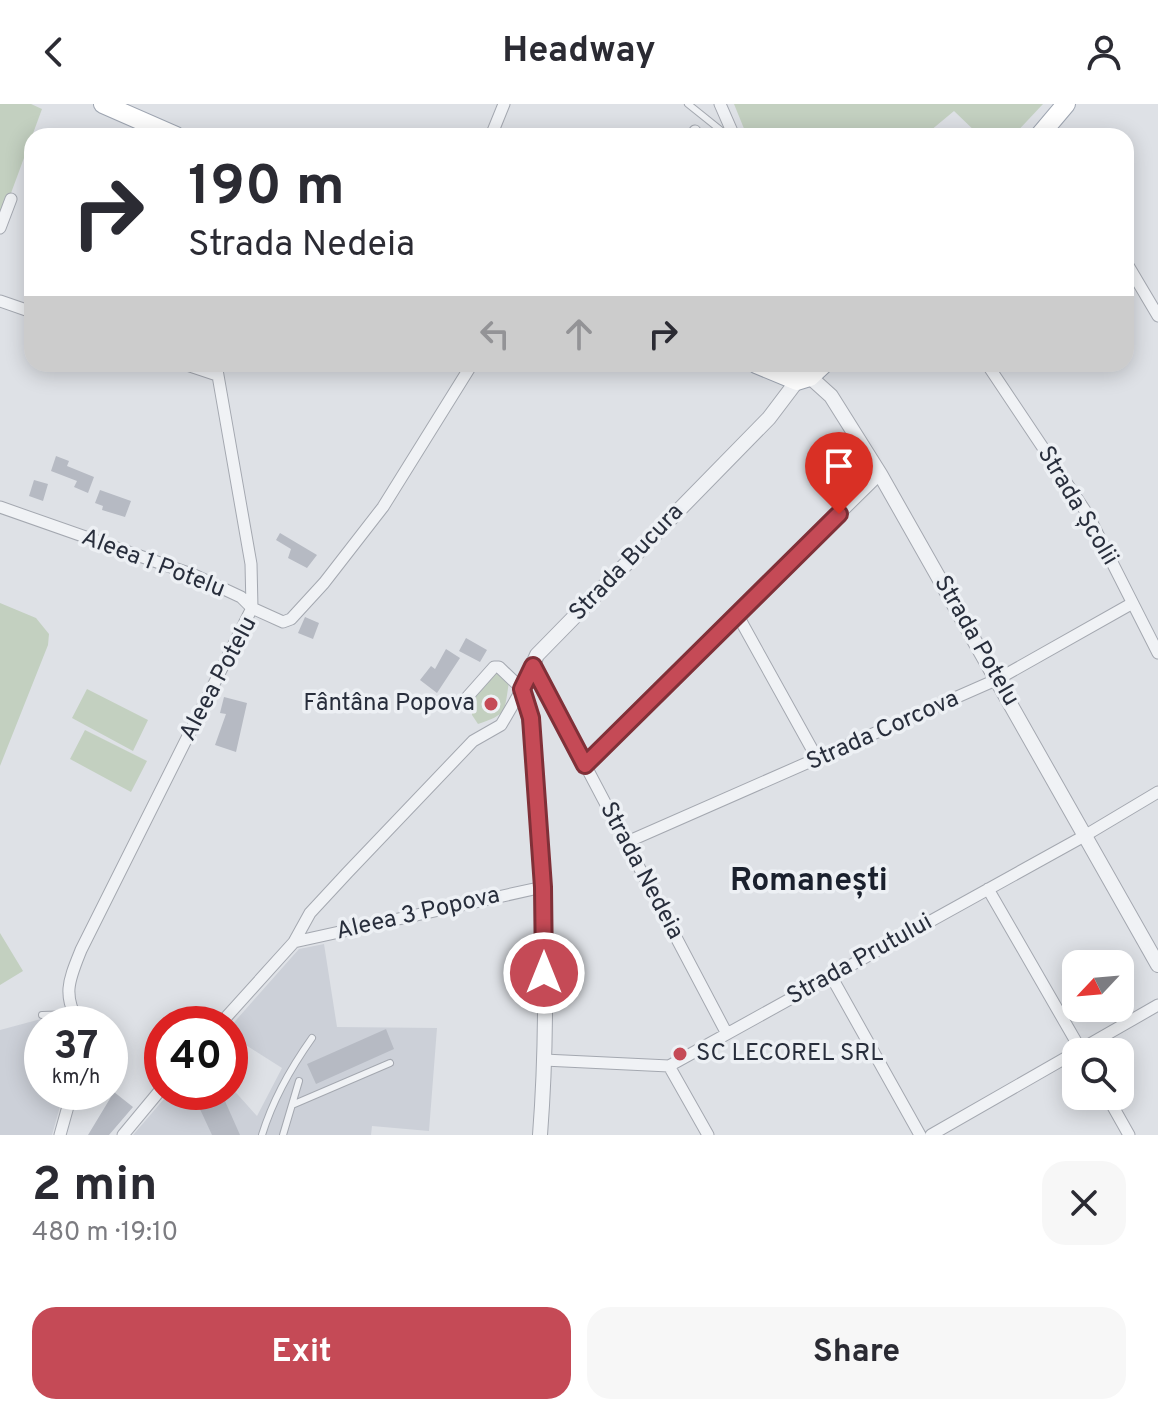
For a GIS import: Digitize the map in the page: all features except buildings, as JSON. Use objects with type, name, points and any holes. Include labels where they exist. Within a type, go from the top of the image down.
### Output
[{"type":"main road","points":[[103,104],[158,128]]},
{"type":"main road","points":[[1049,128],[1066,104]]},
{"type":"street","points":[[494,128],[504,104]]},
{"type":"street","points":[[720,104],[728,128]]},
{"type":"street","points":[[0,228],[11,199]]},
{"type":"street","points":[[1134,276],[1158,316]]},
{"type":"street","points":[[0,301],[24,309]]},
{"type":"street","name":"Aleea 1 Potelu","points":[[216,372],[251,564],[252,608]]},
{"type":"street","name":"Aleea Potelu","points":[[71,1006],[68,983],[81,950],[252,608],[277,622],[283,622],[291,619],[324,583],[383,507],[467,372]]},
{"type":"street","name":"Strada Bucura","points":[[522,689],[537,655],[813,372]]},
{"type":"street","name":"Strada Potelu","points":[[816,372],[880,474],[1158,965]]},
{"type":"street","name":"Strada Școlii","points":[[992,372],[1088,515],[1158,653]]},
{"type":"street","points":[[585,765],[880,474]]},
{"type":"street","name":"Aleea 1 Potelu","points":[[0,507],[194,575],[241,597],[252,608]]},
{"type":"street","name":"Strada Corcova","points":[[627,842],[998,679],[1131,604]]},
{"type":"street","points":[[737,614],[818,760]]},
{"type":"street","name":"Strada Nedeia","points":[[533,666],[727,1034]]},
{"type":"street","points":[[462,703],[494,667],[499,667],[522,689],[531,718],[543,887],[544,1060],[540,1135]]},
{"type":"street","points":[[236,1006],[294,942],[310,913],[473,741],[501,725],[522,689]]},
{"type":"street","name":"Strada Prutului","points":[[669,1066],[1158,792]]},
{"type":"street","name":"Aleea 3 Popova","points":[[294,942],[543,887]]},
{"type":"street","points":[[988,889],[1074,1038]]},
{"type":"street","points":[[831,976],[920,1135]]},
{"type":"street","points":[[1102,1038],[1158,1005]]},
{"type":"street","points":[[544,1060],[669,1066],[708,1135]]},
{"type":"street","points":[[931,1135],[1062,1061]]},
{"type":"street","points":[[60,1135],[67,1110]]},
{"type":"street","points":[[123,1135],[144,1110]]},
{"type":"street","points":[[1115,1110],[1129,1135]]},
{"type":"lane","points":[[688,104],[720,128]]},
{"type":"lane","points":[[262,1135],[269,1108],[312,1038]]},
{"type":"lane","points":[[292,1105],[390,1063]]},
{"type":"lane","points":[[283,1135],[299,1081]]},
{"type":"shaded area","points":[[324,944],[337,1027],[437,1028],[429,1131],[372,1126],[371,1135],[133,1135],[155,1110],[248,1110],[248,1106],[257,1116],[282,1068],[248,1046],[248,1007],[299,949]]},
{"type":"shaded area","points":[[24,1024],[24,1110],[59,1110],[52,1135],[0,1135],[0,1030]]},
{"type":"green space","points":[[0,104],[31,104],[42,109],[35,128],[24,128],[24,158],[0,223]]},
{"type":"green space","points":[[734,104],[1043,104],[1020,128],[972,128],[954,111],[934,128],[744,128]]},
{"type":"green space","points":[[0,603],[36,618],[49,634],[48,645],[0,766]]},
{"type":"green space","points":[[497,672],[509,682],[505,706],[500,714],[478,724],[472,715],[472,697]]},
{"type":"green space","points":[[87,689],[148,720],[133,751],[72,718]]},
{"type":"green space","points":[[85,730],[147,761],[131,792],[70,759]]},
{"type":"green space","points":[[0,933],[23,971],[0,985]]},
{"type":"place","name":"Fântâna Popova","points":[[491,704]]},
{"type":"place","name":"SC LECOREL SRL","points":[[680,1054]]},
{"type":"district","name":"Romanești","points":[[809,882]]},
{"type":"route","points":[[544,973],[543,887],[531,718],[522,689],[533,666],[585,765],[839,514]]}]
